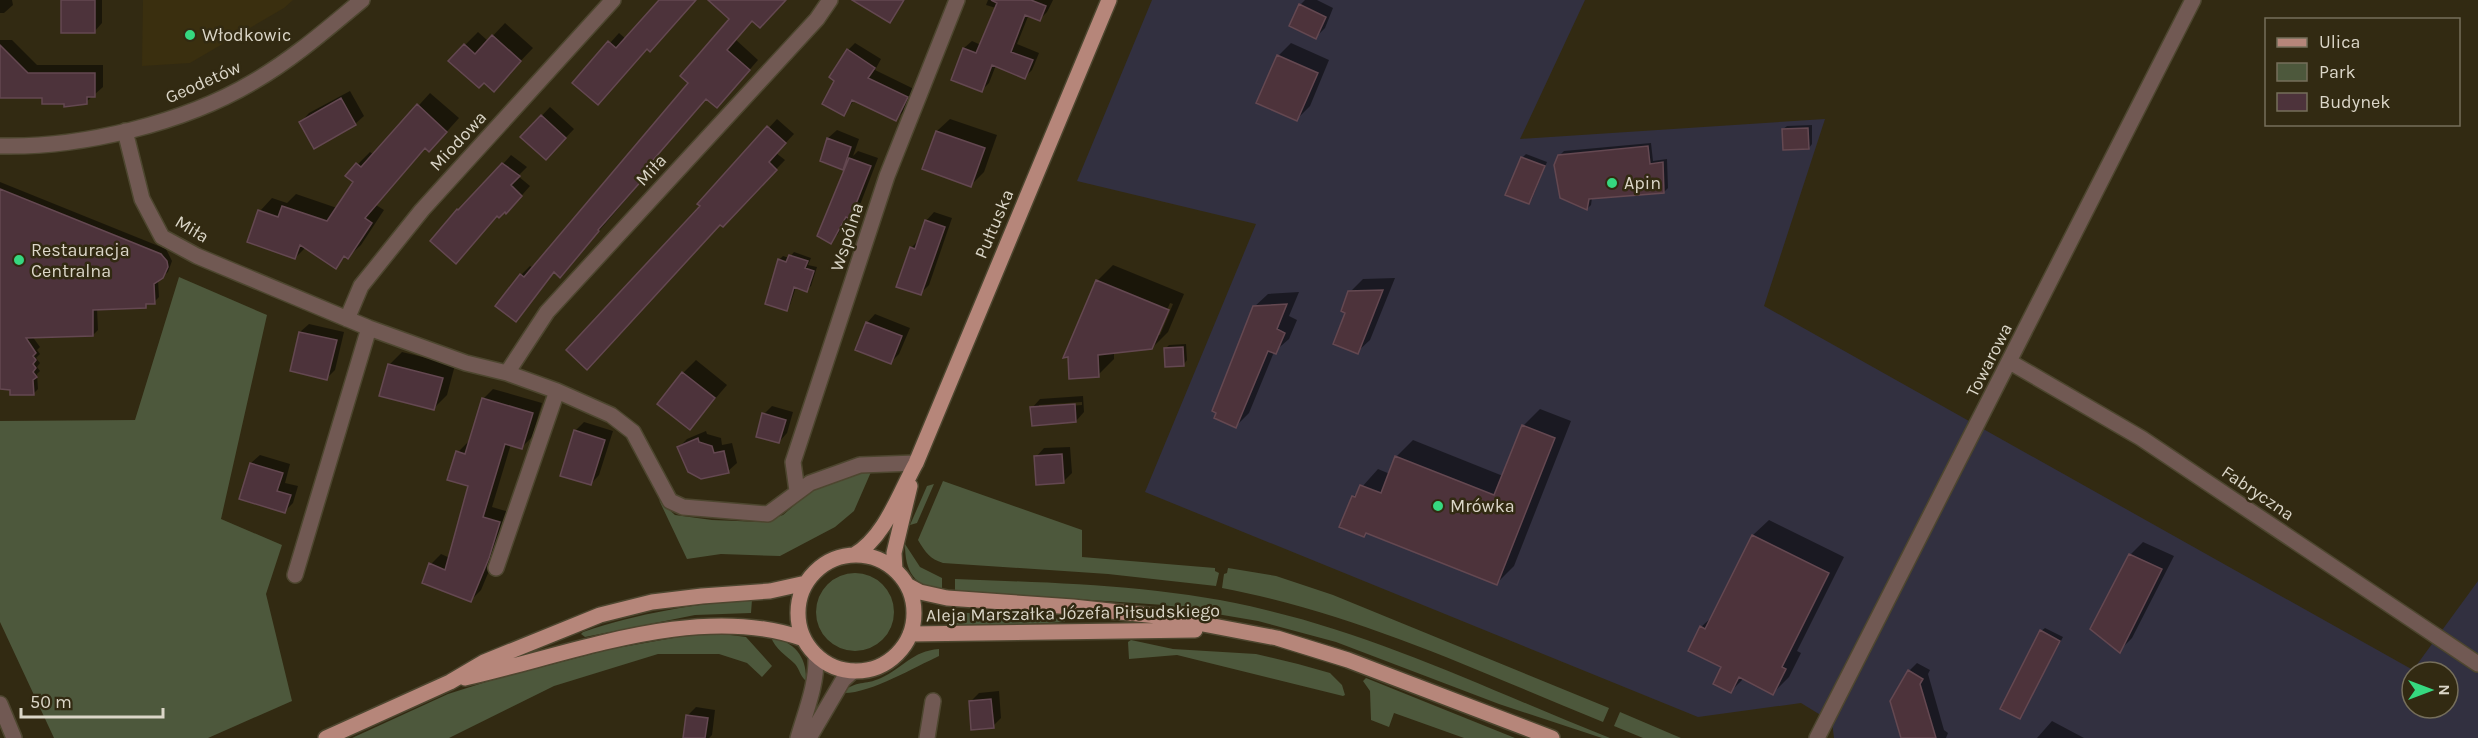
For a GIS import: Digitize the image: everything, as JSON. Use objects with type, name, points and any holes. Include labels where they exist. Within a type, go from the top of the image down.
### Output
[{"type":"main road","name":"Pułtuska","points":[[854,555],[870,544],[880,530],[916,463],[1109,0]]},
{"type":"main road","name":"Pułtuska","points":[[896,570],[894,554],[897,536],[916,463]]},
{"type":"main road","points":[[854,555],[876,558],[896,570],[907,585],[914,609],[910,634],[892,659],[873,669],[853,671],[833,667],[816,655],[800,630],[798,610],[807,583],[822,566],[842,556],[854,555]]},
{"type":"main road","points":[[326,738],[450,682],[484,662],[600,615],[652,602],[770,591],[807,583]]},
{"type":"main road","name":"Aleja Marszałka Józefa Piłsudskiego","points":[[907,585],[920,592],[947,598],[1073,607],[1166,617],[1277,638],[1348,660],[1552,738]]},
{"type":"main road","points":[[450,682],[604,643],[710,625],[767,628],[804,639]]},
{"type":"main road","name":"Aleja Marszałka Józefa Piłsudskiego","points":[[910,634],[1236,630]]},
{"type":"street","name":"Geodetów","points":[[0,146],[64,142],[125,131],[184,115],[252,83],[307,46],[362,0]]},
{"type":"street","name":"Miodowa","points":[[347,319],[361,286],[422,210],[613,0]]},
{"type":"street","name":"Miła","points":[[507,373],[547,312],[817,19],[830,0]]},
{"type":"street","name":"Wspólna","points":[[797,491],[794,462],[887,176],[957,0]]},
{"type":"street","name":"Towarowa","points":[[1817,738],[2193,0]]},
{"type":"street","name":"Miła","points":[[125,131],[142,199],[162,237],[197,256],[369,328],[466,363],[507,373],[557,391],[611,415],[633,432],[670,501],[683,507],[768,514],[810,483],[860,465],[916,463]]},
{"type":"street","points":[[295,575],[369,328]]},
{"type":"street","name":"Fabryczna","points":[[2010,362],[2141,438],[2478,664]]},
{"type":"street","points":[[496,568],[557,391]]},
{"type":"street","points":[[798,738],[817,672],[816,655]]},
{"type":"street","points":[[809,738],[831,697],[843,680],[853,671]]},
{"type":"street","points":[[927,738],[933,701]]},
{"type":"street","points":[[0,704],[14,738]]},
{"type":"shaded area","name":"Włodkowic","points":[[143,0],[293,0],[284,8],[190,63],[142,66]]},
{"type":"shaded area","points":[[1152,0],[1585,0],[1520,139],[1825,119],[1764,306],[2400,663],[2400,720],[2460,720],[2460,660],[2420,660],[2478,581],[2478,738],[1834,738],[1832,722],[1801,703],[1698,717],[1145,492],[1256,224],[1077,181]]},
{"type":"green space","points":[[179,277],[267,315],[221,519],[282,545],[266,594],[292,701],[208,738],[54,738],[0,622],[0,421],[135,420]]},
{"type":"green space","points":[[861,470],[871,472],[854,511],[835,527],[780,556],[721,554],[687,559],[659,500],[675,515],[712,520],[762,522],[783,515],[812,490]]},
{"type":"green space","points":[[943,481],[1082,530],[1082,557],[1215,568],[1215,571],[1219,573],[1216,586],[1108,574],[943,563],[928,554],[918,540]]},
{"type":"green space","points":[[934,484],[917,523],[910,525],[927,486]]},
{"type":"green space","points":[[905,544],[920,567],[942,578],[942,590],[924,585],[913,576],[905,554]]},
{"type":"green space","points":[[1228,568],[1276,576],[1333,595],[1609,708],[1603,722],[1416,645],[1368,628],[1320,612],[1222,588],[1224,574],[1227,573]]},
{"type":"green space","points":[[855,573],[870,576],[883,584],[891,597],[894,612],[891,627],[883,640],[870,648],[855,651],[840,648],[827,640],[819,627],[816,612],[819,597],[827,584],[840,576]]},
{"type":"green space","points":[[955,579],[1150,590],[1266,610],[1354,635],[1397,651],[1610,738],[1602,738],[1499,704],[1336,642],[1258,621],[1164,605],[955,591]]},
{"type":"green space","points":[[752,600],[751,613],[695,615],[585,637],[581,634],[666,610]]},
{"type":"green space","points":[[953,612],[1063,619],[1065,622],[952,626]]},
{"type":"green space","points":[[707,632],[746,637],[772,666],[762,677],[747,663],[719,654],[658,654],[554,686],[449,738],[352,738],[448,694],[489,681],[611,649]]},
{"type":"green space","points":[[771,637],[787,643],[798,652],[806,672],[806,681],[795,664],[778,648]]},
{"type":"green space","points":[[1131,640],[1173,649],[1256,654],[1298,664],[1330,673],[1342,685],[1345,695],[1177,655],[1129,659],[1128,642]]},
{"type":"green space","points":[[939,649],[939,656],[891,679],[864,690],[842,693],[856,684],[889,674],[915,656]]},
{"type":"green space","points":[[1366,678],[1515,738],[1464,738],[1394,713],[1389,727],[1371,720],[1370,691],[1363,681]]},
{"type":"green space","points":[[1620,712],[1681,738],[1643,738],[1614,726]]},
{"type":"building","points":[[61,0],[95,0],[95,33],[61,33]]},
{"type":"building","points":[[659,0],[696,0],[650,52],[647,49],[598,105],[572,83],[608,41],[616,48]]},
{"type":"building","points":[[708,0],[786,0],[760,28],[752,21],[727,50],[750,70],[717,108],[706,99],[641,174],[644,178],[560,278],[554,272],[516,322],[495,306],[520,274],[524,277],[688,83],[680,76],[729,19]]},
{"type":"building","points":[[852,0],[904,0],[890,23]]},
{"type":"building","points":[[991,0],[1031,0],[1046,6],[1040,21],[1025,15],[1011,52],[1033,60],[1025,79],[992,65],[982,92],[951,80],[963,48],[976,53],[997,3]]},
{"type":"building","points":[[1299,4],[1326,17],[1316,39],[1289,26]]},
{"type":"building","points":[[492,35],[521,61],[494,92],[484,83],[479,88],[448,61],[464,44],[475,54]]},
{"type":"building","points":[[0,45],[28,73],[95,73],[95,97],[87,97],[87,104],[64,107],[64,104],[42,104],[42,98],[0,98]]},
{"type":"building","points":[[847,49],[875,68],[868,78],[908,97],[896,121],[852,100],[844,116],[822,104],[834,81],[829,77]]},
{"type":"building","points":[[1277,55],[1318,73],[1297,121],[1256,103]]},
{"type":"building","points":[[341,98],[356,125],[314,149],[299,122]]},
{"type":"building","points":[[417,104],[447,132],[429,152],[425,148],[365,218],[372,223],[348,259],[344,256],[336,269],[300,245],[295,259],[247,242],[258,210],[278,217],[282,206],[327,221],[353,182],[345,176],[356,163],[361,167]]},
{"type":"building","points":[[541,115],[566,138],[546,160],[520,137]]},
{"type":"building","points":[[767,126],[786,143],[769,162],[777,170],[723,227],[720,225],[587,370],[566,350],[700,206],[697,204]]},
{"type":"building","points":[[1808,128],[1809,149],[1783,150],[1782,129]]},
{"type":"building","points":[[936,131],[985,148],[971,187],[922,169]]},
{"type":"building","points":[[827,138],[851,147],[843,170],[820,161]]},
{"type":"building","name":"Apin","points":[[1648,146],[1650,164],[1663,162],[1664,193],[1589,199],[1587,210],[1560,198],[1554,165],[1558,155]]},
{"type":"building","points":[[1521,157],[1545,166],[1529,204],[1505,195]]},
{"type":"building","points":[[849,158],[871,166],[850,219],[846,217],[831,244],[817,236]]},
{"type":"building","points":[[502,163],[520,176],[511,185],[522,196],[506,214],[505,212],[499,218],[497,216],[456,264],[430,241],[457,209]]},
{"type":"building","points":[[0,189],[161,254],[167,261],[168,267],[163,278],[154,284],[155,304],[146,304],[146,308],[93,310],[93,336],[26,338],[36,353],[33,356],[36,360],[33,364],[36,368],[33,372],[37,377],[33,380],[34,395],[10,395],[10,390],[0,389]]},
{"type":"building","points":[[925,220],[945,227],[921,295],[896,287],[910,247],[915,249]]},
{"type":"building","points":[[789,255],[808,261],[805,268],[814,271],[807,292],[794,287],[787,311],[765,304],[778,259],[786,262]]},
{"type":"building","points":[[1096,280],[1169,310],[1152,349],[1098,355],[1099,377],[1069,379],[1068,357],[1063,358]]},
{"type":"building","points":[[1383,290],[1358,354],[1333,344],[1345,313],[1341,311],[1348,291]]},
{"type":"building","points":[[1287,304],[1277,329],[1285,333],[1276,354],[1268,351],[1236,428],[1214,418],[1216,413],[1212,411],[1253,306]]},
{"type":"building","points":[[866,322],[902,336],[891,364],[855,350]]},
{"type":"building","points":[[299,332],[337,340],[327,380],[290,371]]},
{"type":"building","points":[[1183,347],[1184,366],[1165,367],[1164,348]]},
{"type":"building","points":[[388,364],[443,378],[434,410],[379,396]]},
{"type":"building","points":[[682,372],[715,398],[690,430],[657,404]]},
{"type":"building","points":[[482,398],[533,413],[522,449],[505,444],[483,517],[500,522],[489,558],[471,602],[422,583],[429,563],[445,570],[468,486],[447,480],[456,451],[465,454]]},
{"type":"building","points":[[1075,404],[1076,422],[1032,426],[1030,407]]},
{"type":"building","points":[[762,413],[786,420],[779,443],[756,437]]},
{"type":"building","name":"Mrówka","points":[[1522,425],[1555,438],[1497,585],[1366,533],[1364,537],[1339,527],[1352,496],[1355,497],[1360,485],[1381,493],[1395,456],[1494,495]]},
{"type":"building","points":[[574,430],[605,440],[591,485],[560,476]]},
{"type":"building","points":[[698,438],[699,442],[712,446],[714,453],[724,451],[729,473],[701,479],[688,472],[677,447]]},
{"type":"building","points":[[1062,454],[1064,483],[1036,485],[1034,456]]},
{"type":"building","points":[[250,463],[283,473],[277,491],[291,495],[285,513],[239,499]]},
{"type":"building","points":[[1752,535],[1829,573],[1782,667],[1786,669],[1773,695],[1739,677],[1731,693],[1713,684],[1721,667],[1688,651],[1700,626],[1705,629]]},
{"type":"building","points":[[2129,554],[2162,569],[2120,653],[2090,629]]},
{"type":"building","points":[[2040,630],[2060,641],[2020,719],[2000,709]]},
{"type":"building","points":[[1908,670],[1923,679],[1920,684],[1936,738],[1901,738],[1890,701]]},
{"type":"building","points":[[991,699],[994,728],[971,730],[969,701]]},
{"type":"building","points":[[686,715],[708,718],[705,738],[683,738]]},
{"type":"place","name":"Włodkowic","points":[[190,35]]},
{"type":"place","name":"Apin","points":[[1612,183]]},
{"type":"place","name":"Restauracja Centralna","points":[[19,260]]},
{"type":"place","name":"Mrówka","points":[[1438,506]]}]
